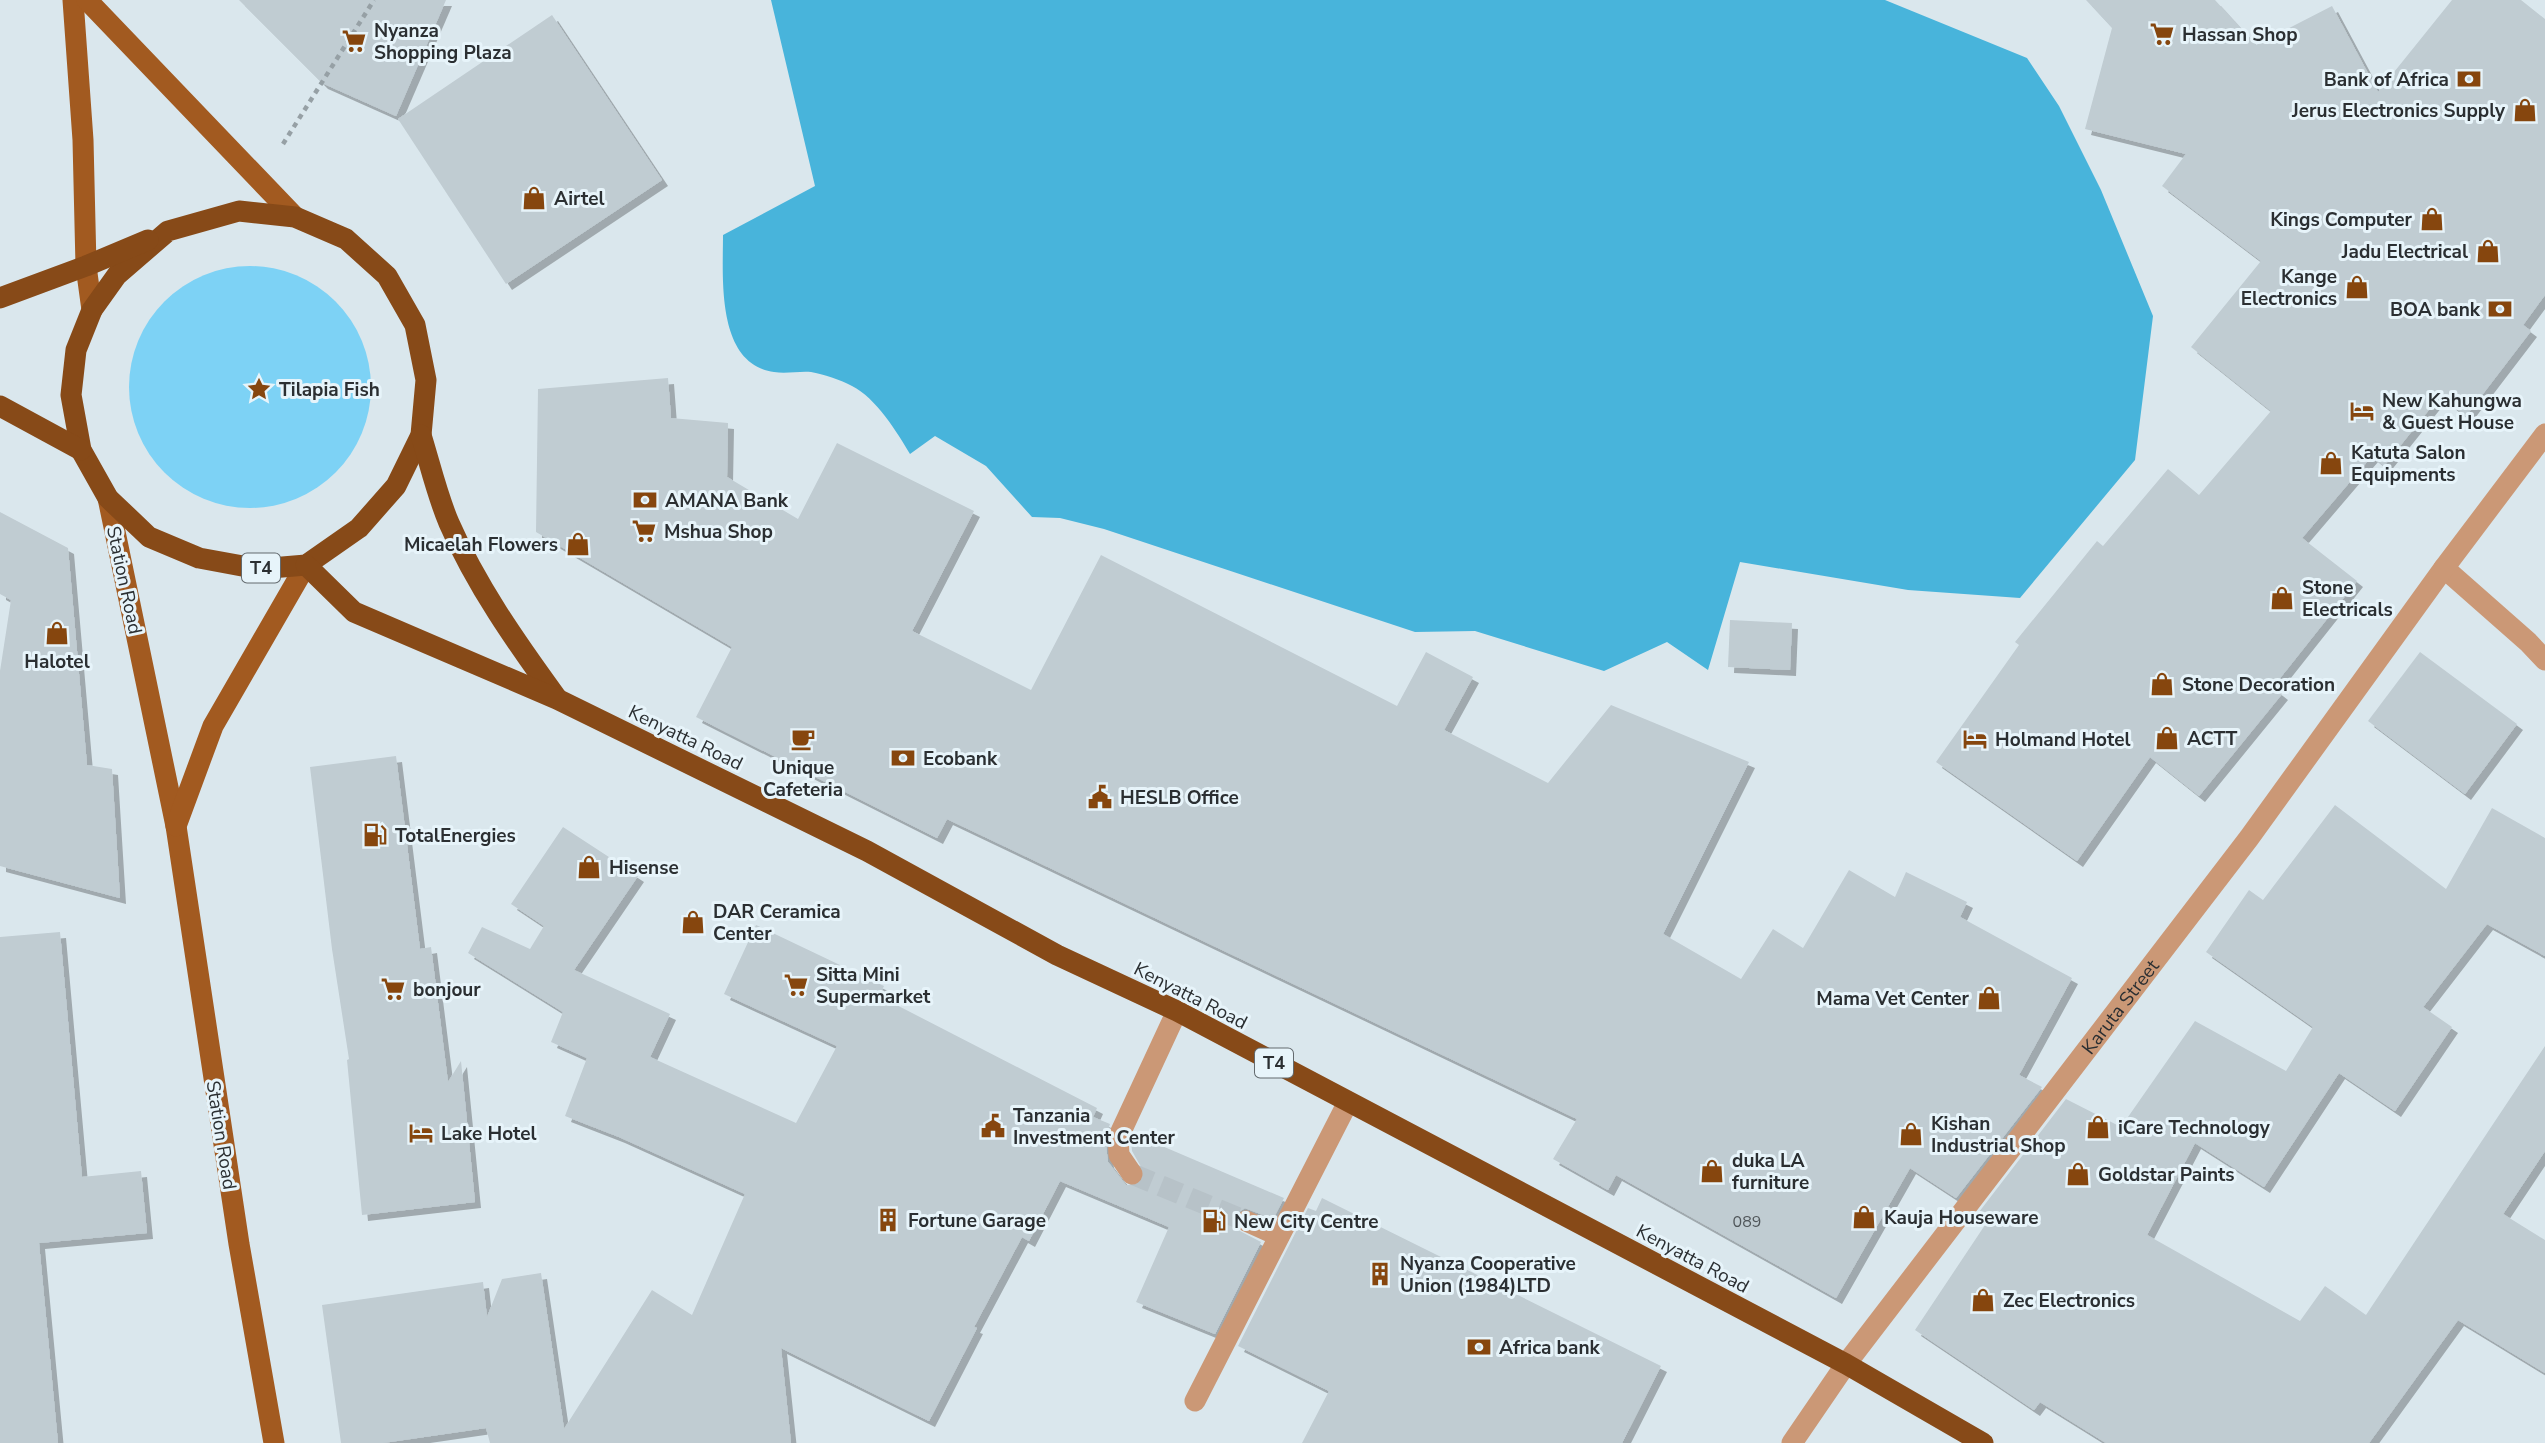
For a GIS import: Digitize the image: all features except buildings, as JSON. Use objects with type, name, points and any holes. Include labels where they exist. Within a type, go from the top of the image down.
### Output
[{"type":"highway","name":"T4","points":[[0,298],[86,266],[168,231],[239,211],[295,217],[345,239],[387,276],[415,325],[426,380],[421,435],[397,486],[359,528],[306,565],[259,569],[199,558],[149,537],[108,499],[81,450],[71,396],[76,351],[92,310],[117,275],[168,231]]},
{"type":"highway","points":[[0,406],[81,450]]},
{"type":"highway","name":"Kenyatta Road","points":[[421,435],[449,521],[478,579],[514,640],[557,698]]},
{"type":"highway","name":"Kenyatta Road","points":[[306,565],[354,612],[557,698],[867,851],[1057,955],[1177,1012],[1846,1364],[1983,1443]]},
{"type":"main road","points":[[73,0],[83,140],[86,266],[92,310]]},
{"type":"main road","points":[[87,0],[295,217]]},
{"type":"main road","name":"Station Road","points":[[108,499],[176,826],[239,1244],[274,1443]]},
{"type":"main road","name":"Station Road","points":[[176,826],[213,726],[306,565]]},
{"type":"street","name":"Karuta Street","points":[[1793,1443],[1846,1364],[2249,838],[2444,568],[2545,434]]},
{"type":"street","points":[[2444,568],[2545,660]]},
{"type":"street","points":[[1132,1174],[1119,1155],[1118,1138],[1177,1012]]},
{"type":"street","points":[[1195,1401],[1348,1102]]},
{"type":"street","points":[[1246,1221],[1279,1236]]},
{"type":"path","points":[[260,180],[374,0]]},
{"type":"shaded area","points":[[771,0],[1885,0],[2027,58],[2059,106],[2101,190],[2153,316],[2135,460],[2020,598],[1908,590],[1740,562],[1708,670],[1667,642],[1604,671],[1475,631],[1415,632],[1104,529],[1060,518],[1032,517],[986,466],[935,436],[910,454],[885,416],[861,391],[821,374],[774,372],[755,366],[742,353],[732,336],[724,295],[723,235],[815,186]]},
{"type":"shaded area","points":[[250,266],[274,269],[296,276],[317,287],[335,302],[350,320],[361,341],[368,363],[371,387],[368,411],[361,433],[350,454],[335,472],[317,487],[296,498],[274,505],[250,508],[226,505],[204,498],[183,487],[165,472],[150,454],[139,433],[132,411],[129,387],[132,363],[139,341],[150,320],[165,302],[183,287],[204,276],[226,269]]},
{"type":"tunnel","points":[[1132,1174],[1246,1221]]},
{"type":"place","name":"Hassan Shop","points":[[2162,34]]},
{"type":"place","name":"Nyanza Shopping Plaza","points":[[354,41]]},
{"type":"place","name":"Bank of Africa","points":[[2469,79]]},
{"type":"place","name":"Jerus Electronics Supply","points":[[2525,110]]},
{"type":"place","name":"Airtel","points":[[534,198]]},
{"type":"place","name":"Kings Computer","points":[[2432,219]]},
{"type":"place","name":"Jadu Electrical","points":[[2488,251]]},
{"type":"place","name":"Kange Electronics","points":[[2357,287]]},
{"type":"place","name":"BOA bank","points":[[2500,309]]},
{"type":"place","name":"Tilapia Fish","points":[[259,389]]},
{"type":"place","name":"New Kahungwa & Guest House","points":[[2362,411]]},
{"type":"place","name":"Katuta Salon Equipments","points":[[2331,463]]},
{"type":"place","name":"AMANA Bank","points":[[645,500]]},
{"type":"place","name":"Mshua Shop","points":[[644,531]]},
{"type":"place","name":"Micaelah Flowers","points":[[578,544]]},
{"type":"place","name":"Stone Electricals","points":[[2282,598]]},
{"type":"place","name":"Halotel","points":[[57,633]]},
{"type":"place","name":"Stone Decoration","points":[[2162,684]]},
{"type":"place","name":"ACTT","points":[[2167,738]]},
{"type":"place","name":"Unique Cafeteria","points":[[803,739]]},
{"type":"place","name":"Holmand Hotel","points":[[1975,739]]},
{"type":"place","name":"Ecobank","points":[[903,758]]},
{"type":"place","name":"HESLB Office","points":[[1100,797]]},
{"type":"place","name":"TotalEnergies","points":[[375,835]]},
{"type":"place","name":"Hisense","points":[[589,867]]},
{"type":"place","name":"DAR Ceramica Center","points":[[693,922]]},
{"type":"place","name":"Sitta Mini Supermarket","points":[[796,985]]},
{"type":"place","name":"bonjour","points":[[393,989]]},
{"type":"place","name":"Mama Vet Center","points":[[1989,998]]},
{"type":"place","name":"Tanzania Investment Center","points":[[993,1126]]},
{"type":"place","name":"iCare Technology","points":[[2098,1127]]},
{"type":"place","name":"Lake Hotel","points":[[421,1133]]},
{"type":"place","name":"Kishan Industrial Shop","points":[[1911,1134]]},
{"type":"place","name":"duka LA furniture","points":[[1712,1171]]},
{"type":"place","name":"Goldstar Paints","points":[[2078,1174]]},
{"type":"place","name":"Kauja Houseware","points":[[1864,1217]]},
{"type":"place","name":"Fortune Garage","points":[[888,1220]]},
{"type":"place","name":"New City Centre","points":[[1214,1221]]},
{"type":"place","name":"Nyanza Cooperative Union (1984)LTD","points":[[1380,1274]]},
{"type":"place","name":"Zec Electronics","points":[[1983,1300]]},
{"type":"place","name":"Africa bank","points":[[1479,1347]]}]
